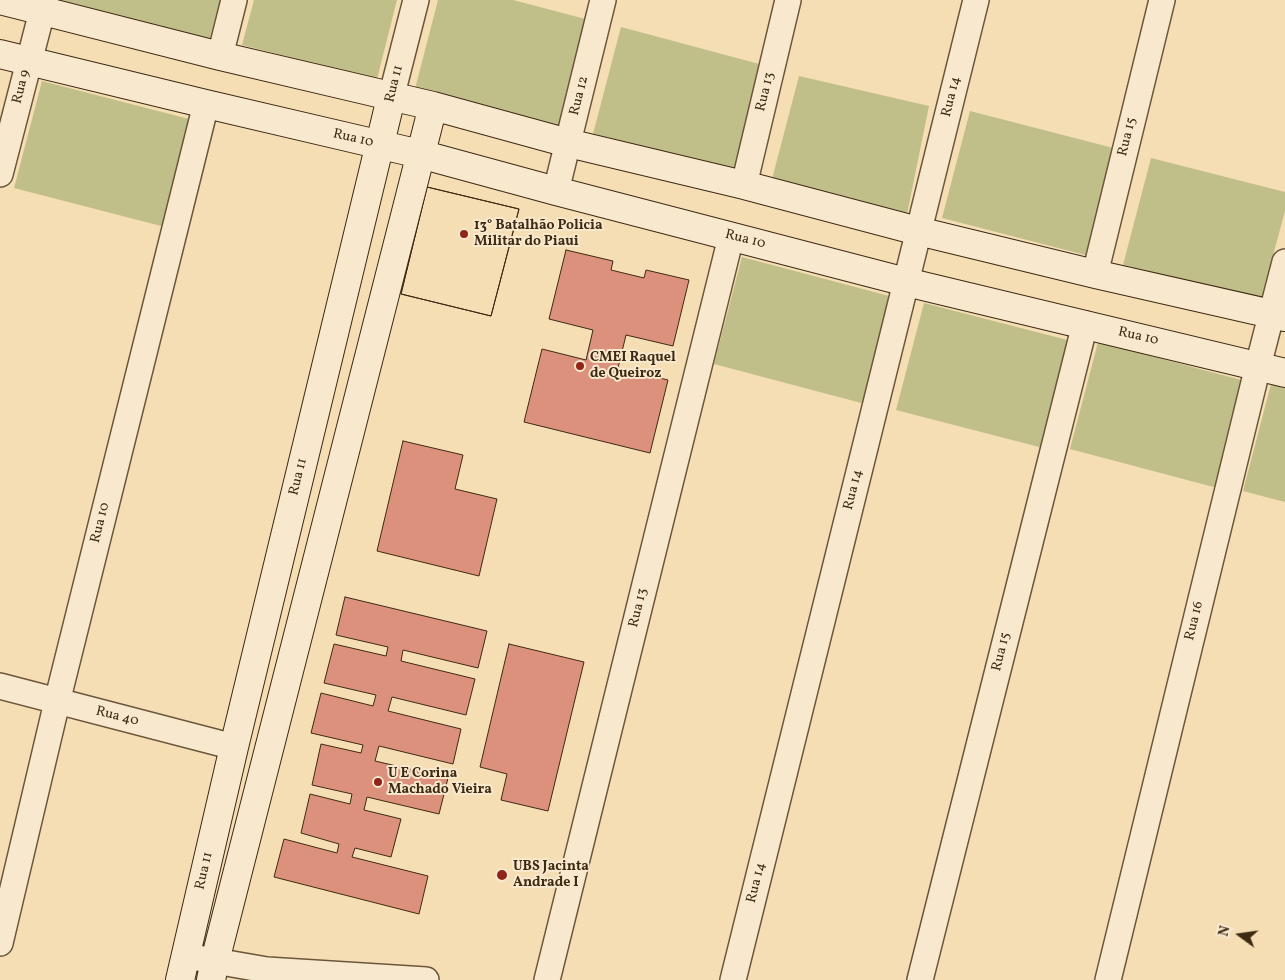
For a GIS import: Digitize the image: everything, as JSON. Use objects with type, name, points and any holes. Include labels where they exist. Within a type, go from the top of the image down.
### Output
[{"type":"main road","points":[[0,0],[44,5],[220,56],[392,98],[433,106],[568,143],[744,185],[918,231],[1278,316]]},
{"type":"main road","name":"Rua 10","points":[[0,54],[420,154],[906,282],[1285,372]]},
{"type":"main road","name":"Rua 11","points":[[183,968],[234,747],[392,98]]},
{"type":"main road","points":[[213,970],[433,106]]},
{"type":"street","points":[[220,56],[234,0]]},
{"type":"street","name":"Rua 11","points":[[392,98],[416,0]]},
{"type":"street","name":"Rua 12","points":[[556,191],[603,0]]},
{"type":"street","name":"Rua 13","points":[[744,185],[788,0]]},
{"type":"street","name":"Rua 14","points":[[733,980],[976,0]]},
{"type":"street","name":"Rua 15","points":[[1095,274],[1162,0]]},
{"type":"street","name":"Rua 9","points":[[0,174],[44,5]]},
{"type":"street","name":"Rua 10","points":[[0,943],[57,702],[206,104]]},
{"type":"street","name":"Rua 13","points":[[546,980],[731,237]]},
{"type":"street","name":"Rua 16","points":[[1108,980],[1258,366],[1278,316],[1285,262]]},
{"type":"street","name":"Rua 15","points":[[920,980],[1085,324]]},
{"type":"street","name":"Rua 40","points":[[0,686],[234,747]]},
{"type":"street","name":"Rua 11","points":[[183,968],[267,975],[426,980]]},
{"type":"shaded area","points":[[59,0],[220,0],[209,41],[58,2]]},
{"type":"shaded area","points":[[254,0],[397,0],[377,79],[242,45]]},
{"type":"shaded area","points":[[438,0],[513,0],[593,21],[566,128],[415,89]]},
{"type":"shaded area","points":[[621,27],[763,65],[736,169],[593,134]]},
{"type":"shaded area","points":[[799,76],[929,106],[907,214],[771,183]]},
{"type":"shaded area","points":[[42,81],[193,120],[165,227],[14,188]]},
{"type":"shaded area","points":[[970,111],[1121,150],[1093,257],[942,218]]},
{"type":"shaded area","points":[[1151,158],[1285,192],[1285,211],[1261,300],[1123,265]]},
{"type":"shaded area","points":[[742,257],[893,297],[865,404],[714,364]]},
{"type":"shaded area","points":[[924,303],[1075,342],[1047,449],[896,410]]},
{"type":"shaded area","points":[[1098,342],[1249,382],[1221,489],[1070,449]]},
{"type":"shaded area","points":[[1271,384],[1285,388],[1285,502],[1243,491]]},
{"type":"building","name":"13° Batalhão Policia Militar do Piaui","points":[[427,187],[519,209],[491,316],[401,294]]},
{"type":"building","name":"13° Batalhão Policia Militar do Piaui","points":[[427,187],[519,209],[491,316],[401,294]]},
{"type":"building","points":[[566,250],[613,261],[611,270],[644,278],[646,270],[689,280],[673,346],[626,335],[618,368],[668,380],[650,453],[524,422],[542,349],[586,360],[593,330],[549,319]]},
{"type":"building","points":[[403,441],[463,455],[455,489],[497,499],[479,576],[377,551]]},
{"type":"building","points":[[345,597],[487,631],[478,668],[403,650],[401,661],[475,679],[466,715],[392,697],[388,711],[461,729],[453,764],[379,746],[375,761],[448,778],[439,814],[367,797],[364,810],[401,819],[391,857],[355,848],[352,857],[428,876],[419,914],[274,877],[284,839],[337,853],[339,844],[301,833],[310,794],[350,804],[352,794],[312,785],[321,744],[361,753],[363,745],[311,733],[321,693],[373,706],[376,695],[324,683],[334,644],[386,656],[388,647],[336,635]]},
{"type":"building","points":[[509,644],[584,662],[548,811],[501,800],[507,774],[480,767]]},
{"type":"place","name":"13° Batalhão Policia Militar do Piaui","points":[[464,234]]},
{"type":"place","name":"CMEI Raquel de Queiroz","points":[[580,366]]},
{"type":"place","name":"U E Corina Machado Vieira","points":[[378,782]]},
{"type":"place","name":"UBS Jacinta Andrade I","points":[[502,875]]}]
